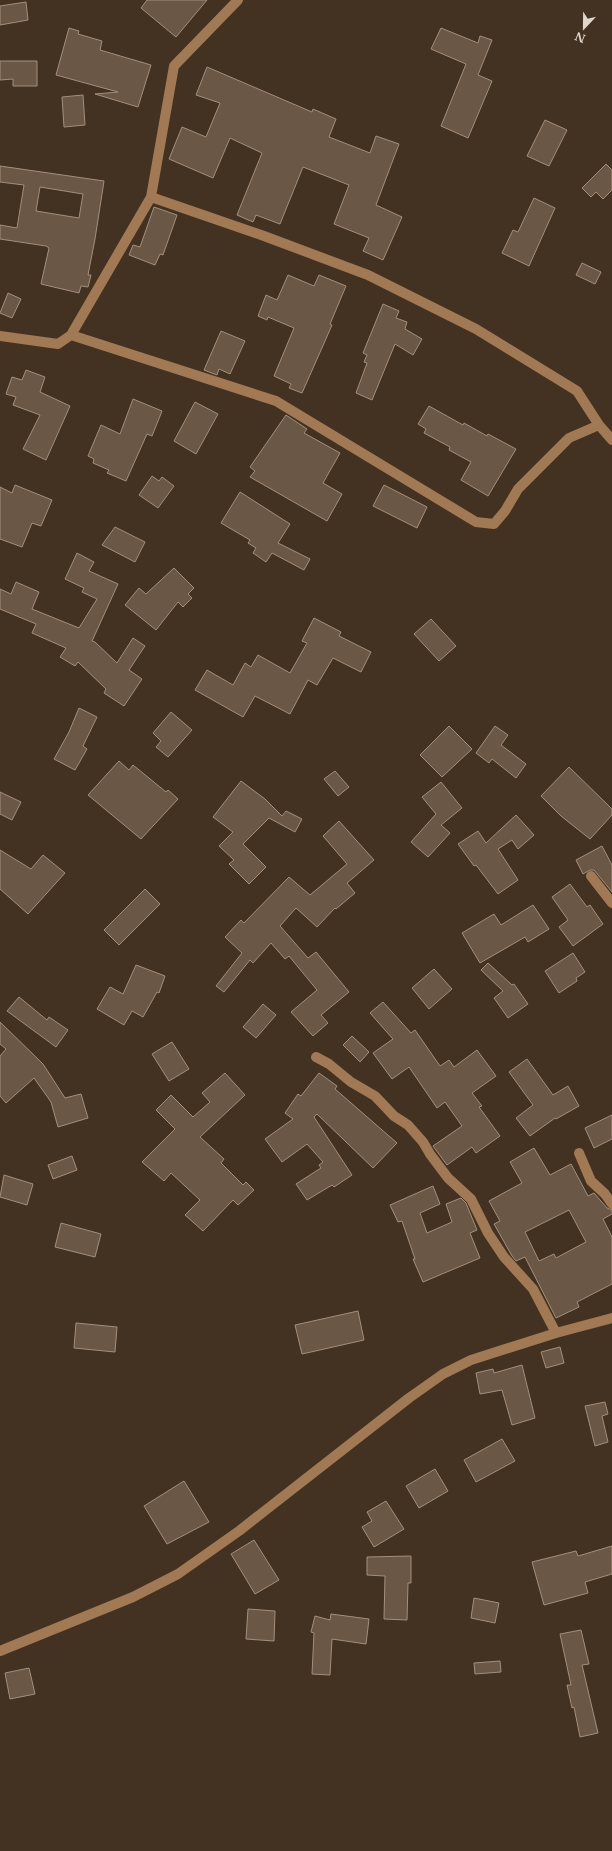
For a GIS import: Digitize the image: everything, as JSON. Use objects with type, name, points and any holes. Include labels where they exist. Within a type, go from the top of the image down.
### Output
[{"type":"street","points":[[0,336],[33,342],[58,344],[71,336],[151,197],[174,66],[238,0]]},
{"type":"street","points":[[151,197],[264,236],[368,275],[476,329],[577,391],[599,425],[612,440]]},
{"type":"street","points":[[71,336],[276,401],[476,522],[494,524],[505,511],[518,489],[569,438],[599,425]]},
{"type":"street","points":[[591,876],[612,903]]},
{"type":"street","points":[[316,1057],[329,1064],[351,1082],[375,1096],[394,1116],[408,1125],[423,1142],[448,1178],[471,1198],[488,1232],[504,1257],[533,1289],[556,1333]]},
{"type":"street","points":[[579,1153],[591,1181],[605,1194],[612,1204]]},
{"type":"street","points":[[0,1651],[133,1597],[178,1574],[239,1531],[409,1398],[443,1374],[471,1360],[556,1333],[612,1318]]},
{"type":"building","points":[[147,0],[207,0],[176,37],[141,8]]},
{"type":"building","points":[[26,2],[28,20],[0,25],[0,6]]},
{"type":"building","points":[[69,28],[79,31],[78,34],[102,41],[100,50],[151,65],[138,107],[95,94],[118,92],[56,75]]},
{"type":"building","points":[[441,28],[478,43],[480,36],[492,40],[478,75],[492,81],[468,138],[441,126],[466,64],[431,49]]},
{"type":"building","points":[[0,61],[37,61],[37,86],[13,86],[13,79],[0,80]]},
{"type":"building","points":[[207,67],[312,112],[313,109],[336,119],[329,137],[370,153],[376,136],[399,144],[376,205],[402,217],[383,260],[363,251],[369,238],[334,224],[349,185],[303,167],[280,224],[256,215],[253,222],[237,215],[262,153],[230,138],[213,178],[169,159],[182,127],[206,137],[220,103],[196,95]]},
{"type":"building","points":[[83,95],[85,125],[64,127],[62,97]]},
{"type":"building","points":[[545,120],[567,130],[549,166],[527,156]]},
{"type":"building","points":[[606,164],[612,170],[612,190],[603,199],[596,192],[591,197],[582,188]]},
{"type":"building","points":[[0,166],[104,181],[88,275],[91,275],[88,287],[81,286],[79,293],[41,284],[49,248],[46,246],[0,239],[0,225],[17,228],[24,185],[0,182]],"holes":[[[40,187],[83,194],[79,218],[36,211]]]},
{"type":"building","points":[[534,198],[555,208],[529,266],[502,253],[513,230],[518,232]]},
{"type":"building","points":[[154,207],[177,215],[163,255],[160,254],[155,265],[129,255],[133,245],[140,247]]},
{"type":"building","points":[[582,263],[601,272],[595,284],[576,275]]},
{"type":"building","points":[[288,275],[314,286],[319,275],[346,286],[330,324],[332,325],[302,393],[289,388],[291,384],[274,376],[294,328],[268,317],[267,320],[258,316],[266,295],[277,300]]},
{"type":"building","points":[[8,293],[21,299],[12,318],[0,313]]},
{"type":"building","points":[[383,304],[399,311],[396,318],[407,322],[405,329],[422,339],[413,355],[395,344],[372,400],[356,393],[367,363],[364,362],[367,355],[363,353]]},
{"type":"building","points":[[221,331],[245,341],[230,374],[219,369],[217,375],[204,370]]},
{"type":"building","points":[[26,370],[45,377],[40,392],[70,406],[46,460],[23,449],[40,415],[13,405],[16,397],[6,394],[12,377],[22,380]]},
{"type":"building","points":[[133,399],[162,411],[152,436],[147,434],[126,481],[107,473],[109,470],[93,463],[94,459],[88,456],[101,425],[120,434]]},
{"type":"building","points":[[195,402],[218,414],[196,454],[174,441]]},
{"type":"building","points":[[429,406],[463,425],[464,423],[487,436],[488,434],[516,449],[488,496],[461,480],[471,462],[449,450],[450,447],[424,433],[426,429],[418,424]]},
{"type":"building","points":[[286,415],[307,429],[304,433],[340,453],[323,483],[342,494],[327,521],[250,477],[255,471],[250,467]]},
{"type":"building","points":[[152,476],[159,481],[162,477],[174,486],[158,508],[139,495]]},
{"type":"building","points":[[15,485],[52,500],[41,526],[32,523],[22,547],[0,539],[0,487],[12,493]]},
{"type":"building","points":[[384,485],[427,507],[417,528],[373,506]]},
{"type":"building","points":[[240,492],[290,524],[278,543],[310,559],[304,570],[272,553],[266,562],[253,553],[256,548],[248,543],[250,540],[221,523]]},
{"type":"building","points":[[115,527],[145,542],[135,562],[102,545]]},
{"type":"building","points":[[77,553],[94,562],[89,571],[118,584],[92,641],[95,642],[117,663],[133,638],[145,646],[129,670],[142,679],[124,706],[104,693],[106,689],[78,662],[75,666],[60,657],[66,648],[32,633],[36,624],[0,609],[0,589],[11,594],[16,582],[39,592],[32,609],[79,628],[97,599],[82,592],[84,588],[65,579]]},
{"type":"building","points":[[174,568],[194,588],[188,594],[192,598],[183,607],[178,602],[156,630],[125,605],[139,588],[146,594]]},
{"type":"building","points":[[314,618],[341,632],[339,636],[371,652],[361,672],[333,658],[317,685],[308,680],[290,714],[255,696],[243,717],[195,690],[207,670],[233,685],[245,663],[251,667],[258,655],[290,673],[307,643],[302,641]]},
{"type":"building","points":[[431,619],[456,646],[439,661],[414,634]]},
{"type":"building","points":[[79,708],[97,717],[83,746],[87,749],[75,770],[54,759],[69,732]]},
{"type":"building","points":[[171,712],[192,730],[168,757],[156,747],[161,741],[153,733]]},
{"type":"building","points":[[449,726],[472,749],[442,777],[420,755]]},
{"type":"building","points":[[495,726],[508,735],[501,745],[526,764],[516,778],[492,759],[489,763],[476,753]]},
{"type":"building","points":[[119,761],[129,770],[133,765],[166,792],[168,790],[178,799],[141,839],[88,795]]},
{"type":"building","points":[[569,767],[612,809],[612,815],[590,839],[561,816],[541,796]]},
{"type":"building","points":[[335,771],[349,787],[338,796],[324,779]]},
{"type":"building","points":[[241,781],[265,799],[282,816],[286,811],[302,819],[295,832],[269,818],[243,844],[266,867],[249,884],[229,864],[234,860],[219,846],[233,832],[213,817]]},
{"type":"building","points":[[441,782],[462,808],[441,825],[450,833],[428,857],[411,842],[436,814],[422,797]]},
{"type":"building","points":[[0,792],[21,802],[12,820],[0,814]]},
{"type":"building","points":[[516,815],[534,835],[518,849],[512,840],[498,849],[518,880],[498,894],[476,865],[474,866],[458,844],[478,831],[486,843]]},
{"type":"building","points":[[339,821],[374,860],[347,883],[355,893],[336,909],[335,908],[317,927],[296,908],[280,926],[308,958],[316,952],[349,992],[321,1015],[328,1023],[313,1036],[291,1012],[317,990],[289,956],[285,959],[271,943],[253,963],[250,960],[224,992],[216,986],[242,953],[225,937],[241,920],[244,923],[289,877],[310,895],[347,864],[323,836]]},
{"type":"building","points":[[602,846],[612,865],[612,892],[594,870],[590,870],[583,874],[576,860]]},
{"type":"building","points":[[0,850],[31,869],[43,855],[65,873],[28,914],[0,889]]},
{"type":"building","points":[[570,884],[587,907],[590,905],[603,924],[573,946],[559,927],[568,920],[552,897]]},
{"type":"building","points":[[145,889],[160,904],[119,945],[104,930]]},
{"type":"building","points":[[533,905],[549,929],[528,942],[525,937],[480,963],[462,933],[494,914],[501,925]]},
{"type":"building","points":[[573,953],[585,972],[576,978],[577,981],[559,993],[545,971]]},
{"type":"building","points":[[488,963],[512,985],[514,984],[528,1004],[508,1018],[494,998],[503,991],[481,970]]},
{"type":"building","points":[[136,965],[165,976],[159,993],[157,992],[143,1017],[132,1011],[124,1025],[97,1009],[110,987],[123,994]]},
{"type":"building","points":[[434,969],[452,989],[429,1009],[412,988]]},
{"type":"building","points":[[19,997],[47,1020],[49,1017],[68,1030],[56,1047],[7,1011]]},
{"type":"building","points":[[383,1002],[411,1033],[415,1030],[440,1066],[449,1060],[454,1067],[477,1050],[496,1076],[472,1093],[482,1106],[479,1107],[500,1136],[476,1153],[472,1147],[447,1165],[433,1146],[462,1126],[445,1102],[437,1108],[409,1067],[392,1079],[373,1053],[393,1039],[370,1013]]},
{"type":"building","points":[[263,1004],[276,1015],[256,1038],[243,1027]]},
{"type":"building","points":[[0,1022],[43,1064],[65,1098],[81,1094],[88,1118],[58,1127],[51,1102],[34,1078],[6,1103],[0,1096],[0,1056],[6,1049],[0,1044]]},
{"type":"building","points":[[352,1036],[369,1052],[360,1062],[343,1045]]},
{"type":"building","points":[[172,1042],[189,1069],[169,1081],[152,1054]]},
{"type":"building","points":[[527,1059],[553,1095],[568,1086],[579,1106],[556,1119],[555,1118],[530,1136],[516,1118],[533,1105],[509,1072]]},
{"type":"building","points":[[225,1073],[245,1095],[200,1137],[224,1159],[221,1163],[243,1185],[246,1182],[254,1190],[238,1205],[233,1200],[203,1231],[185,1215],[200,1200],[171,1173],[164,1181],[142,1162],[175,1129],[156,1110],[171,1095],[193,1117],[210,1102],[202,1093]]},
{"type":"building","points":[[319,1073],[337,1086],[335,1089],[397,1143],[373,1168],[317,1114],[314,1117],[352,1175],[334,1187],[332,1185],[307,1200],[296,1184],[321,1168],[319,1165],[323,1162],[307,1144],[282,1162],[265,1139],[293,1119],[285,1113],[298,1094],[301,1096]]},
{"type":"building","points":[[612,1115],[612,1139],[594,1148],[585,1128]]},
{"type":"building","points":[[534,1148],[550,1175],[571,1164],[588,1196],[594,1193],[607,1208],[612,1210],[612,1214],[603,1219],[612,1237],[612,1284],[577,1302],[579,1307],[556,1318],[525,1257],[516,1261],[494,1224],[500,1221],[489,1201],[522,1183],[510,1162]],"holes":[[[569,1210],[586,1242],[556,1258],[554,1254],[539,1261],[525,1232]]]},
{"type":"building","points":[[72,1156],[77,1170],[53,1179],[48,1165]]},
{"type":"building","points":[[4,1175],[33,1184],[27,1205],[0,1197]]},
{"type":"building","points":[[433,1186],[440,1204],[420,1213],[427,1233],[452,1222],[446,1204],[461,1198],[466,1203],[477,1230],[470,1233],[480,1258],[423,1282],[413,1259],[415,1259],[402,1221],[398,1222],[390,1205]]},
{"type":"building","points":[[61,1223],[101,1234],[95,1257],[55,1247]]},
{"type":"building","points":[[358,1311],[364,1340],[302,1354],[295,1325]]},
{"type":"building","points":[[76,1323],[117,1327],[115,1352],[74,1348]]},
{"type":"building","points":[[560,1347],[564,1363],[546,1368],[541,1352]]},
{"type":"building","points":[[522,1365],[535,1418],[512,1425],[502,1390],[480,1394],[476,1373],[493,1369],[494,1373]]},
{"type":"building","points":[[605,1402],[608,1414],[602,1416],[608,1442],[595,1446],[585,1406]]},
{"type":"building","points":[[502,1439],[515,1461],[476,1482],[464,1460]]},
{"type":"building","points":[[435,1469],[448,1491],[419,1508],[406,1486]]},
{"type":"building","points":[[184,1481],[209,1522],[167,1544],[144,1506]]},
{"type":"building","points":[[386,1501],[404,1529],[374,1547],[362,1527],[372,1521],[367,1512]]},
{"type":"building","points":[[254,1540],[279,1580],[255,1594],[231,1554]]},
{"type":"building","points":[[612,1546],[612,1574],[585,1582],[588,1593],[544,1605],[532,1562],[576,1551],[578,1556]]},
{"type":"building","points":[[411,1556],[411,1583],[408,1583],[407,1620],[384,1619],[385,1576],[367,1575],[367,1557]]},
{"type":"building","points":[[474,1598],[499,1603],[495,1623],[471,1618]]},
{"type":"building","points":[[248,1609],[275,1611],[274,1641],[246,1639]]},
{"type":"building","points":[[331,1614],[369,1619],[366,1644],[332,1639],[330,1675],[312,1674],[314,1633],[311,1632],[315,1616],[330,1620]]},
{"type":"building","points":[[581,1630],[589,1664],[582,1665],[598,1733],[580,1737],[574,1707],[572,1708],[567,1685],[571,1685],[560,1634]]},
{"type":"building","points":[[500,1661],[501,1672],[475,1674],[474,1663]]},
{"type":"building","points":[[29,1668],[35,1694],[10,1699],[5,1673]]}]
